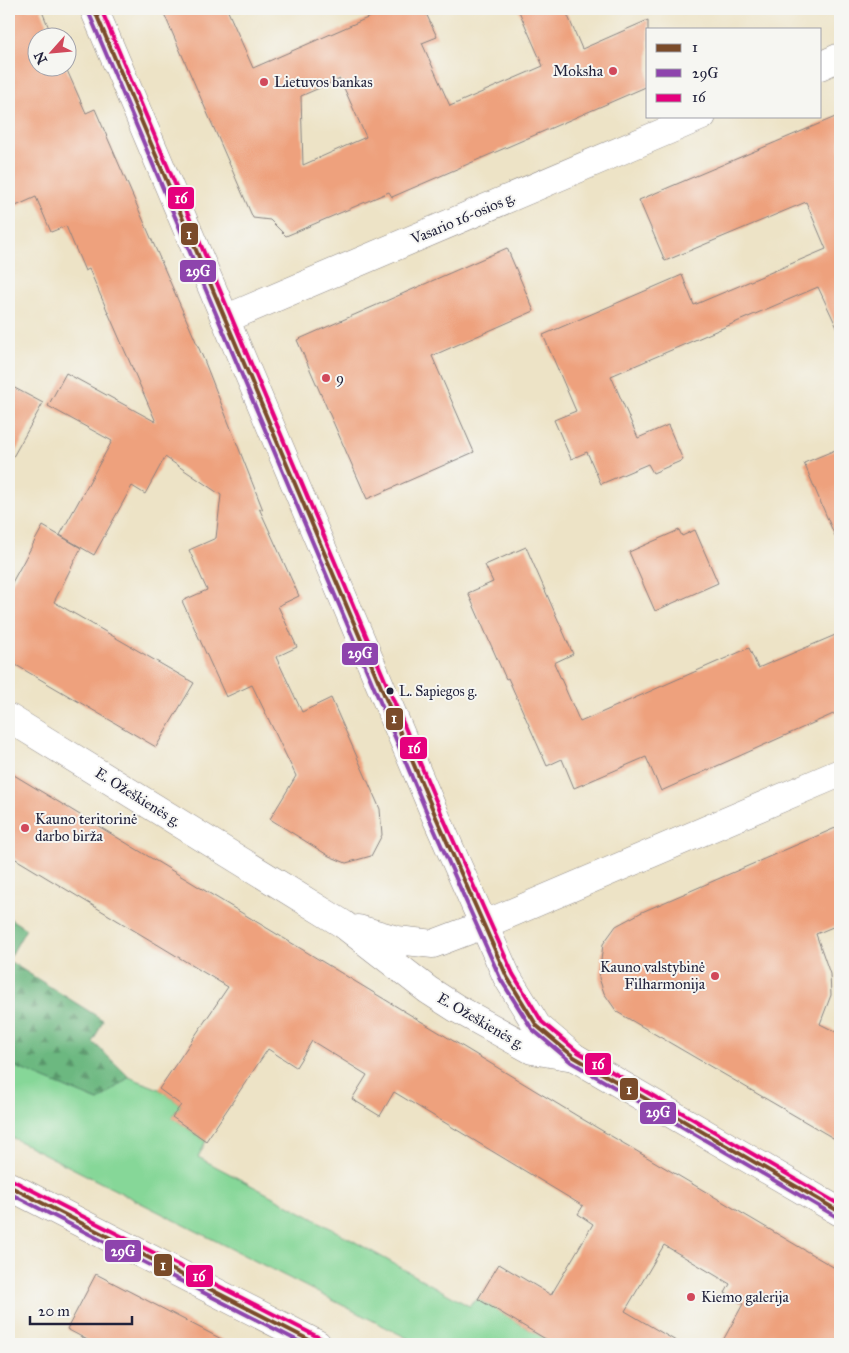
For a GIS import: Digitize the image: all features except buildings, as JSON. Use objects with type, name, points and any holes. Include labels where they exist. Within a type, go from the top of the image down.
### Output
[{"type":"street","points":[[94,9],[483,925],[507,977],[537,1026],[574,1057]]},
{"type":"street","points":[[822,65],[840,57]]},
{"type":"street","name":"Vasario 16-osios g.","points":[[225,319],[697,118]]},
{"type":"street","name":"E. Ožeškienės g.","points":[[9,718],[343,924],[428,990],[456,1008],[532,1050],[574,1057],[840,1212]]},
{"type":"street","points":[[483,925],[840,773]]},
{"type":"street","name":"E. Ožeškienės g.","points":[[343,924],[397,940],[433,944],[483,925]]},
{"type":"street","points":[[9,1186],[317,1344]]},
{"type":"green space","points":[[9,918],[26,929],[9,959]]},
{"type":"green space","points":[[9,961],[103,1020],[93,1042],[129,1077],[98,1101],[16,1067],[9,1049]]},
{"type":"green space","points":[[9,1049],[17,1067],[98,1101],[129,1077],[159,1089],[181,1105],[172,1117],[206,1141],[198,1157],[309,1216],[469,1306],[478,1299],[554,1344],[419,1344],[9,1136]]},
{"type":"transit line","name":"1","points":[[94,9],[436,817],[507,977],[537,1026],[574,1057],[840,1212]]},
{"type":"transit line","name":"16","points":[[101,9],[442,815],[513,974],[542,1022],[578,1052],[840,1205]]},
{"type":"transit line","name":"29G","points":[[88,11],[430,820],[501,980],[532,1029],[571,1062],[837,1217]]},
{"type":"transit line","name":"16","points":[[12,1180],[320,1338]]},
{"type":"transit line","name":"1","points":[[9,1186],[317,1344]]},
{"type":"transit line","name":"29G","points":[[9,1193],[304,1344]]},
{"type":"place","name":"Moksha","points":[[613,71]]},
{"type":"place","name":"Lietuvos bankas","points":[[264,82]]},
{"type":"place","name":"9","points":[[326,378]]},
{"type":"place","name":"L. Sapiegos g.","points":[[390,691]]},
{"type":"place","name":"Kauno teritorinė darbo birža","points":[[25,828]]},
{"type":"place","name":"Kauno valstybinė Filharmonija","points":[[715,976]]},
{"type":"place","name":"Kiemo galerija","points":[[691,1297]]}]
